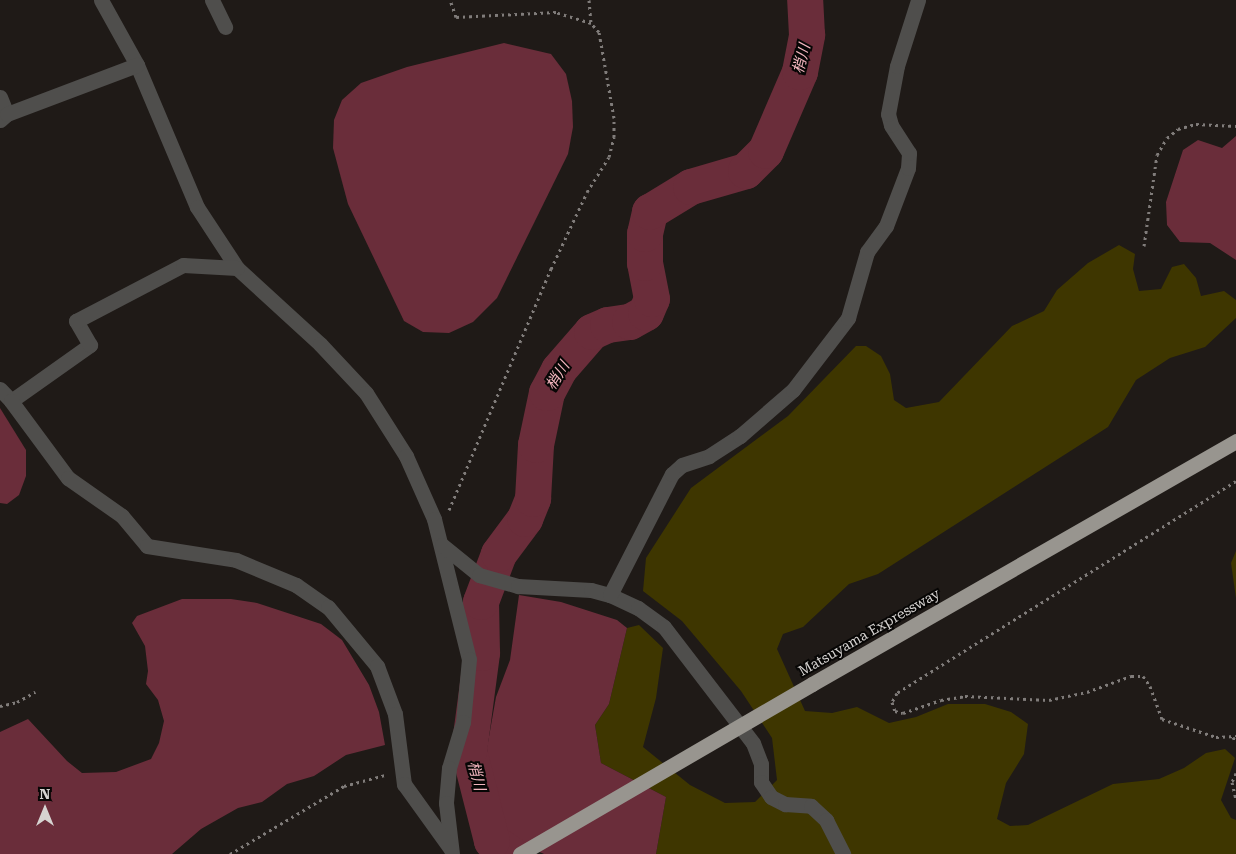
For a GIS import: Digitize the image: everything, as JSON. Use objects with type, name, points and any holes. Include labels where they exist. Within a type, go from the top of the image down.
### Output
[{"type":"highway","name":"Matsuyama Expressway","points":[[520,854],[1236,441]]},
{"type":"street","points":[[212,0],[225,27]]},
{"type":"street","points":[[610,595],[672,474],[682,465],[708,456],[740,436],[793,390],[848,318],[867,252],[886,226],[908,168],[909,153],[891,125],[888,114],[897,66],[918,0]]},
{"type":"street","points":[[103,1],[137,65],[197,207],[237,268],[320,344],[366,393],[406,456],[440,539],[469,674],[463,722],[448,768],[446,803],[451,851]]},
{"type":"street","points":[[0,97],[3,117],[137,65]]},
{"type":"street","points":[[11,401],[90,345],[76,321],[183,265],[237,268]]},
{"type":"street","points":[[0,389],[68,478],[122,516],[147,546],[236,560],[296,585],[328,607],[367,650],[389,691],[395,714],[400,772],[412,799],[451,851]]},
{"type":"street","points":[[440,539],[464,566],[495,581],[518,586],[591,590],[610,595],[638,608],[664,627],[754,743],[761,764],[761,782],[771,797],[784,804],[811,806],[826,820],[843,854]]},
{"type":"path","points":[[440,539],[551,269],[587,192],[609,157],[614,118],[599,32],[591,23],[572,15],[556,12],[456,18],[450,0]]},
{"type":"path","points":[[589,0],[591,23]]},
{"type":"path","points":[[1144,246],[1158,155],[1167,138],[1178,129],[1196,124],[1236,126]]},
{"type":"path","points":[[1236,480],[921,678],[898,693],[892,702],[895,711],[903,713],[941,700],[965,696],[1049,700],[1087,692],[1131,676],[1143,676],[1150,686],[1162,719],[1216,737],[1235,737],[1236,742]]},
{"type":"path","points":[[0,706],[17,702],[34,692]]},
{"type":"path","points":[[230,854],[344,786],[400,772]]},
{"type":"path","points":[[1236,773],[1232,782],[1236,799]]},
{"type":"shaded area","points":[[504,43],[551,54],[566,74],[572,101],[573,127],[568,154],[497,298],[473,322],[449,333],[423,332],[404,321],[348,204],[333,148],[334,120],[342,100],[361,83],[407,67]]},
{"type":"shaded area","points":[[1236,136],[1236,260],[1210,243],[1180,242],[1167,225],[1166,202],[1183,150],[1198,140],[1222,148]]},
{"type":"shaded area","points":[[1119,245],[1135,254],[1133,269],[1139,291],[1161,289],[1172,267],[1184,264],[1196,278],[1201,296],[1224,291],[1236,300],[1236,318],[1205,347],[1170,358],[1136,380],[1108,427],[878,574],[849,584],[803,627],[783,634],[777,649],[805,711],[832,713],[857,707],[889,723],[916,717],[948,704],[985,704],[1011,712],[1028,724],[1024,754],[1006,783],[997,819],[1010,826],[1028,825],[1113,784],[1159,779],[1184,768],[1206,753],[1225,749],[1235,758],[1221,800],[1231,818],[1236,820],[1236,854],[656,854],[666,797],[601,763],[595,725],[609,704],[627,628],[639,625],[663,648],[656,698],[643,747],[690,785],[725,803],[755,802],[777,780],[772,738],[741,691],[682,621],[643,591],[646,558],[691,488],[788,416],[856,346],[866,346],[881,356],[890,374],[894,400],[906,408],[939,402],[1012,326],[1044,311],[1057,290],[1088,263]]},
{"type":"shaded area","points":[[0,408],[26,450],[26,476],[19,495],[7,504],[0,503]]},
{"type":"shaded area","points":[[1236,551],[1236,598],[1231,563]]},
{"type":"shaded area","points":[[519,595],[561,602],[617,620],[627,628],[609,704],[595,725],[601,763],[666,797],[656,854],[544,854],[509,838],[489,780],[487,748],[496,697],[510,660]]},
{"type":"shaded area","points":[[182,599],[231,599],[257,603],[321,624],[342,640],[369,685],[379,712],[385,745],[346,755],[314,776],[287,784],[262,802],[238,808],[201,829],[172,854],[0,854],[0,732],[28,719],[67,761],[82,773],[116,772],[151,759],[159,743],[164,721],[158,700],[146,684],[148,671],[145,646],[132,623],[137,616]]},
{"type":"waterway","name":"梢川","points":[[511,854],[492,841],[469,751],[482,653],[481,602],[499,554],[525,519],[533,499],[536,445],[547,393],[559,370],[592,332],[608,325],[630,322],[646,313],[652,299],[645,263],[645,234],[650,212],[691,187],[746,171],[766,151],[800,72],[807,35],[805,0]]}]
